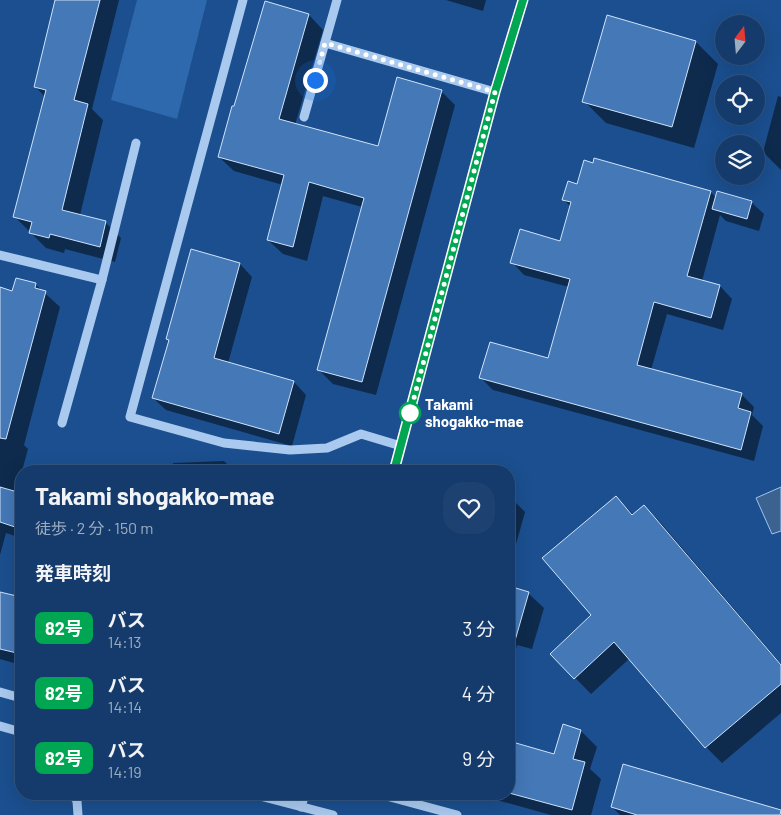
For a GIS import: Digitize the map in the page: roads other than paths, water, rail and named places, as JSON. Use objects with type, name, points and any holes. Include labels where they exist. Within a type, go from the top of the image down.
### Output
[{"type":"street","points":[[242,0],[130,417],[224,443],[290,450],[327,448],[361,434],[401,446]]},
{"type":"street","points":[[304,118],[337,0]]},
{"type":"street","points":[[396,465],[495,92],[522,0]]},
{"type":"street","points":[[325,43],[495,92]]},
{"type":"street","points":[[62,423],[102,280],[136,143]]},
{"type":"street","points":[[0,255],[102,280]]},
{"type":"street","points":[[0,692],[15,696]]},
{"type":"street","points":[[0,726],[15,730]]},
{"type":"street","points":[[76,800],[78,815]]},
{"type":"street","points":[[275,800],[333,815]]},
{"type":"street","points":[[301,807],[303,800]]},
{"type":"street","points":[[401,800],[457,815]]},
{"type":"place","name":"Takami shogakko-mae","points":[[410,413]]}]
